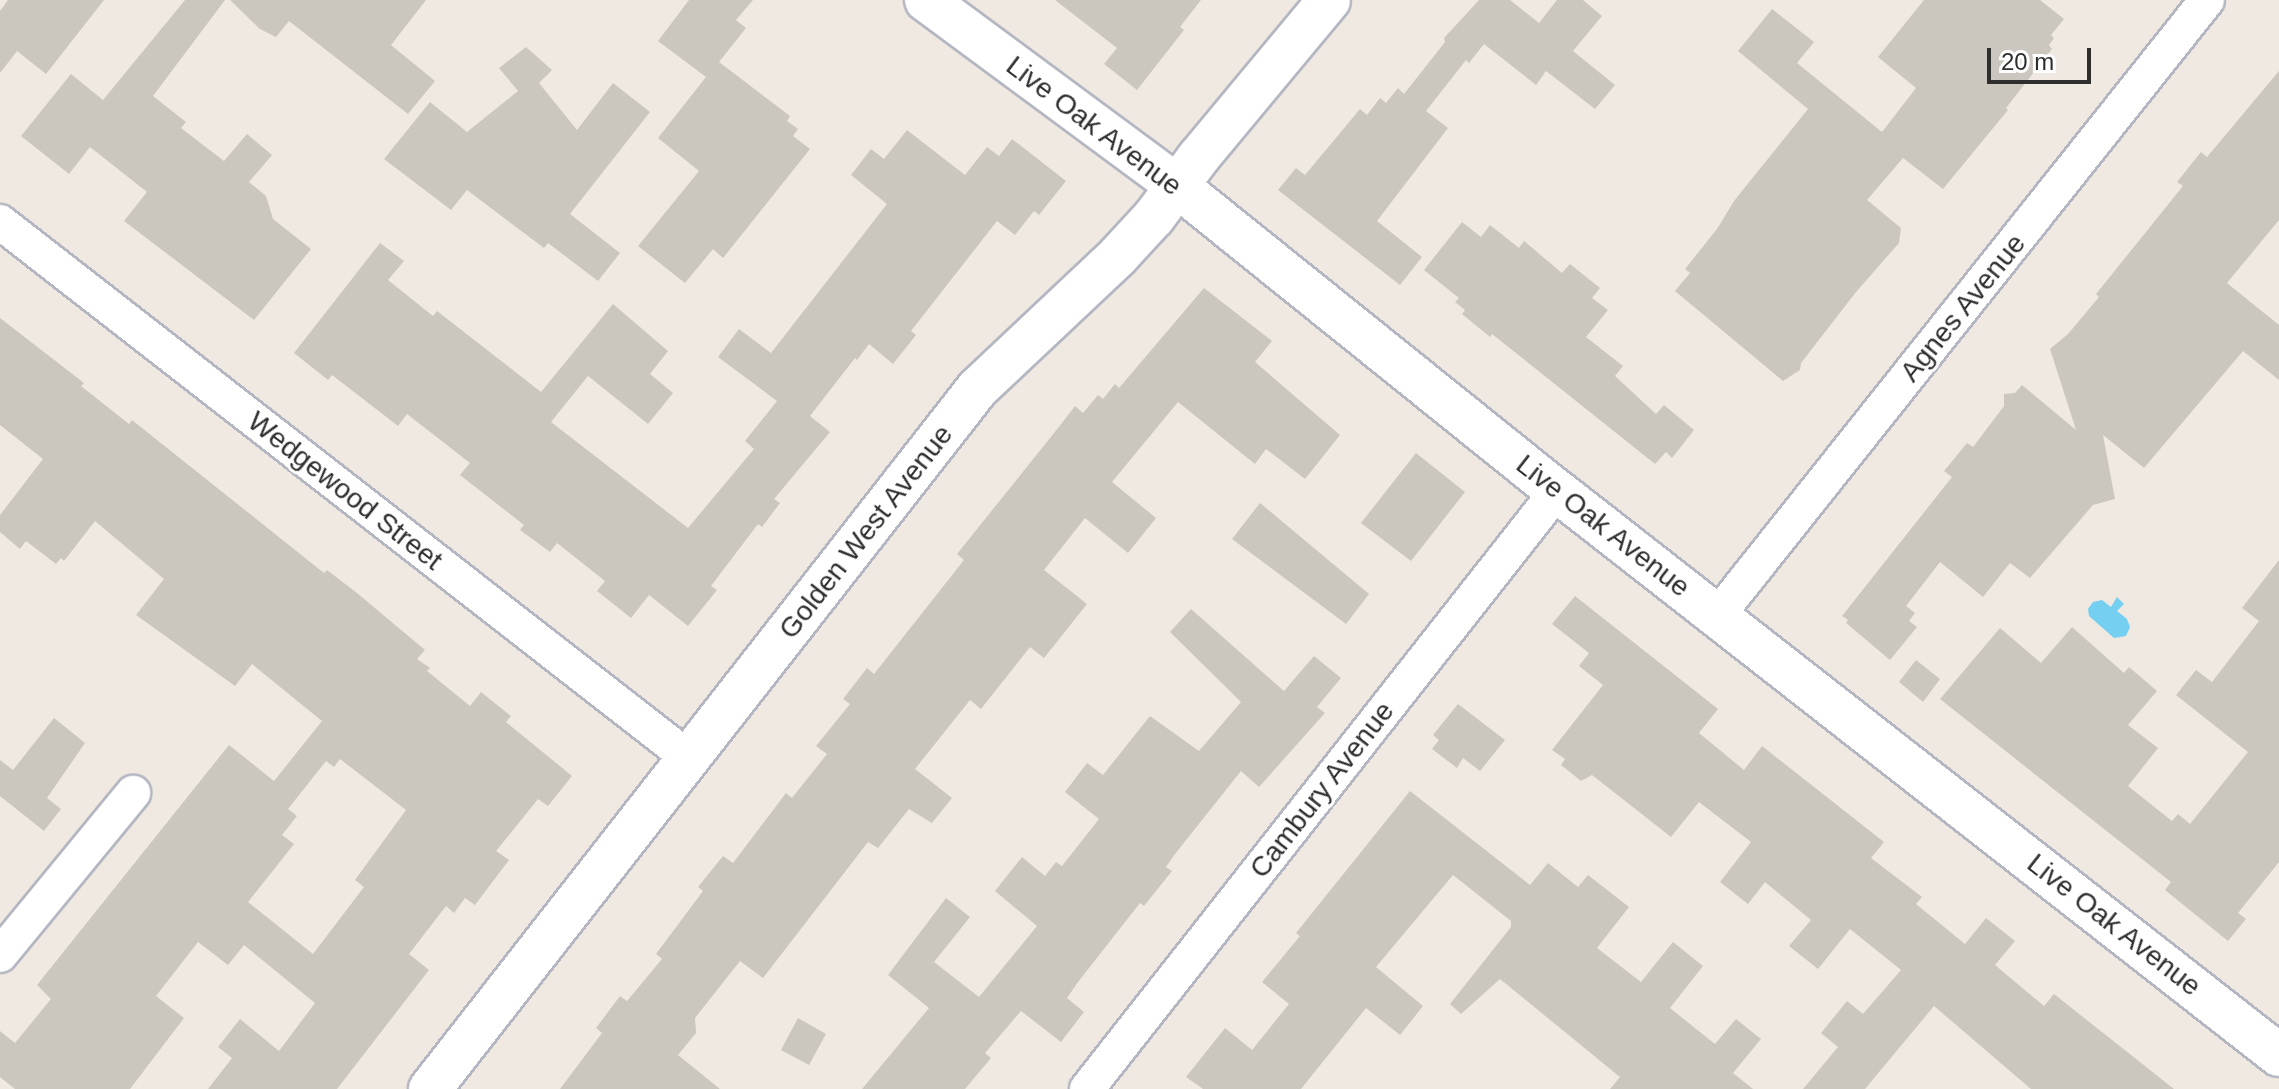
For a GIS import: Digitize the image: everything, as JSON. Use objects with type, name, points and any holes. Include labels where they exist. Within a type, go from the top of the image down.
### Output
[{"type":"street","name":"Live Oak Avenue","points":[[926,0],[1176,185],[1717,616],[2273,1039]]},
{"type":"street","name":"Golden West Avenue","points":[[430,1089],[977,389],[1118,256],[1154,217],[1176,185],[1329,0]]},
{"type":"street","name":"Agnes Avenue","points":[[1717,616],[2207,0]]},
{"type":"street","name":"Wedgewood Street","points":[[0,222],[690,759]]},
{"type":"street","name":"Cambury Avenue","points":[[1087,1089],[1557,491]]},
{"type":"street","points":[[0,955],[133,793]]},
{"type":"water","points":[[2117,597],[2124,604],[2117,611],[2127,619],[2130,627],[2126,636],[2114,638],[2089,616],[2088,609],[2093,602],[2102,600],[2111,607]]},
{"type":"building","points":[[8,0],[104,0],[46,74],[17,51],[0,73],[0,11]]},
{"type":"building","points":[[185,0],[225,0],[153,96],[186,122],[181,128],[224,161],[247,134],[272,155],[249,182],[266,196],[273,219],[311,249],[254,320],[124,221],[147,192],[90,147],[69,174],[21,136],[71,74],[103,100]]},
{"type":"building","points":[[230,0],[426,0],[391,45],[435,81],[408,114],[289,21],[276,37],[260,29]]},
{"type":"building","points":[[689,0],[753,0],[736,20],[746,28],[719,62],[790,116],[787,121],[798,129],[793,136],[810,149],[723,258],[713,249],[685,283],[638,246],[699,171],[658,138],[706,77],[658,41]]},
{"type":"building","points":[[1055,0],[1201,0],[1180,27],[1184,30],[1137,90],[1104,64],[1117,48]]},
{"type":"building","points":[[1479,0],[1510,0],[1539,23],[1557,0],[1583,0],[1602,16],[1573,51],[1615,85],[1595,109],[1546,71],[1536,85],[1484,44],[1469,63],[1466,60],[1426,111],[1448,128],[1377,221],[1422,257],[1400,285],[1278,190],[1296,168],[1305,175],[1360,109],[1367,115],[1380,98],[1386,103],[1398,88],[1404,94],[1445,42],[1444,38]]},
{"type":"building","points":[[1924,0],[2040,0],[2064,19],[2051,35],[2054,38],[2049,45],[2052,49],[2006,108],[2008,110],[1943,189],[1903,158],[1867,200],[1901,228],[1899,243],[1856,292],[1801,363],[1800,370],[1783,381],[1675,291],[1690,273],[1685,269],[1717,229],[1734,201],[1808,109],[1738,51],[1772,9],[1814,42],[1797,63],[1882,132],[1916,88],[1878,57]]},
{"type":"building","points":[[526,47],[552,70],[539,83],[577,130],[613,83],[650,112],[570,214],[620,253],[598,281],[548,243],[544,248],[467,190],[451,210],[384,159],[430,102],[467,132],[518,91],[499,68]]},
{"type":"building","points":[[2279,71],[2279,220],[2227,283],[2279,325],[2279,380],[2243,351],[2144,468],[2103,435],[2115,499],[2093,505],[2030,578],[2010,563],[1983,597],[1940,562],[1906,606],[1915,613],[1909,621],[1917,627],[1890,660],[1846,623],[1848,620],[1842,616],[1952,477],[1944,471],[1967,443],[1973,447],[2004,406],[2004,394],[2015,393],[2022,385],[2076,430],[2050,349],[2068,334],[2099,297],[2096,294],[2183,186],[2177,182],[2201,152],[2207,157]]},
{"type":"building","points":[[907,130],[965,175],[987,147],[999,156],[1012,139],[1066,181],[1039,215],[1034,211],[1015,235],[997,221],[911,331],[916,335],[893,364],[869,344],[857,360],[855,358],[810,416],[830,432],[774,499],[780,503],[762,527],[758,524],[711,586],[717,590],[688,626],[649,595],[631,618],[597,591],[605,581],[557,543],[550,552],[520,530],[524,525],[460,475],[470,463],[407,414],[398,426],[332,375],[328,380],[294,353],[380,243],[404,261],[388,280],[433,316],[437,311],[541,392],[613,304],[668,351],[650,374],[673,393],[648,424],[588,376],[551,422],[688,528],[754,449],[745,441],[777,401],[718,357],[739,329],[771,353],[887,204],[851,175],[871,149],[884,159]]},
{"type":"building","points":[[1462,222],[1481,237],[1490,225],[1519,248],[1524,241],[1562,273],[1570,264],[1600,288],[1592,298],[1608,310],[1586,337],[1623,366],[1615,376],[1656,414],[1664,405],[1694,430],[1672,458],[1666,452],[1655,464],[1492,334],[1490,337],[1462,314],[1465,310],[1455,302],[1459,298],[1424,270]]},
{"type":"building","points":[[1204,288],[1272,341],[1255,362],[1340,435],[1305,479],[1266,449],[1255,464],[1178,402],[1112,482],[1156,518],[1128,553],[1085,518],[1044,570],[1087,604],[1044,658],[1030,647],[981,709],[970,700],[915,769],[952,798],[932,823],[909,809],[878,848],[868,842],[763,978],[740,961],[695,1018],[696,1033],[678,1055],[720,1089],[560,1089],[602,1033],[596,1028],[620,996],[627,1001],[662,959],[656,954],[703,891],[698,887],[723,856],[733,863],[786,793],[792,798],[827,754],[816,746],[850,704],[843,699],[867,668],[874,674],[964,560],[957,554],[1075,406],[1083,413],[1098,395],[1103,399],[1115,384],[1119,388]]},
{"type":"building","points":[[0,318],[84,383],[81,386],[129,424],[132,420],[324,573],[327,570],[357,593],[425,650],[417,659],[470,706],[481,692],[511,716],[506,722],[572,776],[548,806],[538,799],[496,851],[509,860],[475,905],[465,898],[454,913],[446,906],[409,954],[429,970],[337,1089],[208,1089],[232,1058],[218,1047],[240,1019],[279,1051],[315,1003],[244,945],[228,965],[198,942],[156,996],[184,1018],[130,1089],[15,1089],[0,1077],[0,1031],[15,1043],[51,999],[37,985],[229,745],[274,781],[322,721],[252,664],[235,686],[136,615],[164,579],[95,521],[64,561],[61,558],[56,564],[26,541],[20,549],[0,532],[0,515],[43,459],[0,425]],"holes":[[[340,759],[406,810],[355,880],[364,887],[313,954],[248,902],[294,844],[282,835],[297,816],[288,809],[326,761],[334,767]]]},
{"type":"building","points":[[1416,453],[1465,492],[1411,561],[1361,523]]},
{"type":"building","points":[[1260,503],[1369,594],[1346,624],[1232,539]]},
{"type":"building","points":[[2279,560],[2279,862],[2238,913],[2246,919],[2228,941],[2165,890],[2171,882],[1940,699],[2000,628],[2041,663],[2072,627],[2124,673],[2129,667],[2157,691],[2128,725],[2158,748],[2128,786],[2172,821],[2178,814],[2190,824],[2248,752],[2176,695],[2196,670],[2212,682],[2259,621],[2242,608]]},
{"type":"building","points":[[1575,596],[1718,709],[1699,733],[1744,770],[1762,746],[1884,842],[1871,858],[1922,897],[1916,904],[1965,944],[1986,918],[2015,941],[1995,965],[2044,1006],[2054,994],[2174,1089],[2031,1089],[1934,1006],[1865,1089],[1803,1089],[1838,1047],[1821,1033],[1847,1001],[1863,1014],[1901,970],[1850,929],[1818,969],[1789,946],[1811,920],[1765,882],[1748,904],[1720,882],[1751,842],[1699,802],[1671,837],[1592,775],[1581,781],[1561,765],[1565,759],[1552,750],[1603,685],[1579,666],[1589,653],[1552,624]]},
{"type":"building","points":[[1191,609],[1284,691],[1314,656],[1341,678],[1317,707],[1325,713],[1259,787],[1241,771],[1166,867],[1172,871],[1144,906],[1140,903],[1067,998],[1084,1012],[1061,1042],[1021,1011],[985,1053],[991,1058],[965,1089],[862,1089],[929,1008],[888,975],[946,898],[970,917],[934,962],[979,997],[1037,926],[995,891],[1022,857],[1045,876],[1056,862],[1062,866],[1099,819],[1065,792],[1087,763],[1103,775],[1150,716],[1199,751],[1241,702],[1170,632]]},
{"type":"building","points":[[1916,660],[1940,679],[1923,702],[1899,682]]},
{"type":"building","points":[[1458,704],[1505,740],[1480,771],[1463,758],[1457,768],[1432,749],[1439,740],[1433,735]]},
{"type":"building","points":[[54,718],[85,743],[47,798],[61,809],[44,831],[0,796],[0,760],[13,770]]},
{"type":"building","points":[[1410,791],[1530,885],[1548,863],[1578,887],[1588,875],[1629,907],[1597,948],[1641,982],[1673,942],[1703,966],[1670,1008],[1715,1044],[1736,1019],[1761,1039],[1733,1073],[1753,1089],[1610,1089],[1620,1077],[1500,979],[1461,1014],[1450,1004],[1511,927],[1511,921],[1453,875],[1376,967],[1423,1006],[1400,1035],[1366,1008],[1301,1089],[1203,1089],[1186,1077],[1225,1028],[1252,1050],[1289,1004],[1262,982],[1300,936],[1296,933]]},
{"type":"building","points":[[798,1018],[826,1034],[809,1065],[781,1050]]}]
